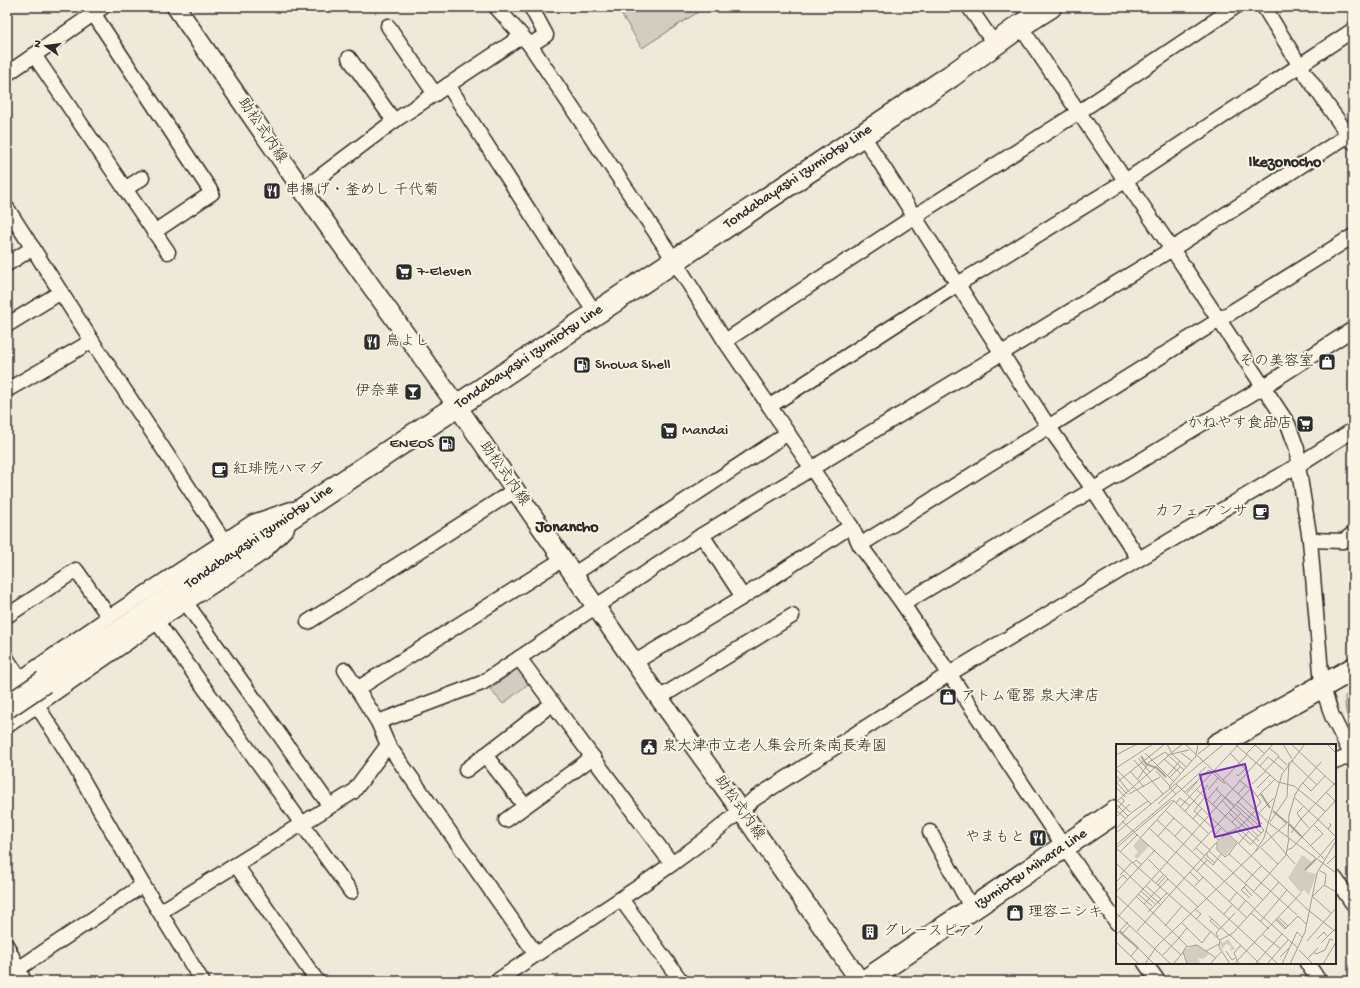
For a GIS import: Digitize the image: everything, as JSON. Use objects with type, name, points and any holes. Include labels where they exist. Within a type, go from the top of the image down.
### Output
[{"type":"main road","name":"Tondabayashi Izumiotsu Line","points":[[7,707],[1050,7]]},
{"type":"main road","points":[[1219,744],[1353,669]]},
{"type":"main road","name":"Izumiotsu Mihara Line","points":[[865,981],[1116,812]]},
{"type":"street","name":"助松式内線","points":[[176,7],[302,190],[457,406],[659,698],[741,811],[860,981]]},
{"type":"street","points":[[496,7],[526,41],[674,260],[725,341],[851,526],[860,545],[903,604],[1116,922]]},
{"type":"street","points":[[302,190],[394,121],[448,85],[526,41],[546,35],[531,7]]},
{"type":"street","points":[[969,7],[995,45]]},
{"type":"street","points":[[725,341],[915,216],[1079,112],[1235,7]]},
{"type":"street","points":[[378,722],[482,683],[702,535],[1172,249],[1352,137],[1300,66],[1264,7]]},
{"type":"street","points":[[7,74],[98,10],[212,193],[154,232]]},
{"type":"street","points":[[388,26],[435,94]]},
{"type":"street","points":[[1020,26],[1172,249],[1288,424],[1297,449],[1298,465],[1310,540],[1322,685],[1332,716],[1352,756],[1336,762]]},
{"type":"street","points":[[770,406],[958,284],[1125,181],[1353,30]]},
{"type":"street","points":[[34,55],[168,252]]},
{"type":"street","points":[[350,58],[394,121]]},
{"type":"street","points":[[448,85],[595,313]]},
{"type":"street","points":[[862,134],[1048,426],[1093,489],[1139,559]]},
{"type":"street","points":[[125,189],[142,178]]},
{"type":"street","points":[[7,208],[92,341],[224,541]]},
{"type":"street","points":[[860,545],[1353,236]]},
{"type":"street","points":[[7,264],[33,248]]},
{"type":"street","points":[[7,325],[61,292]]},
{"type":"street","points":[[903,604],[1263,387],[1353,329]]},
{"type":"street","points":[[7,390],[92,341]]},
{"type":"street","points":[[497,981],[672,864],[741,811],[754,799],[949,674],[1298,465],[1353,430]]},
{"type":"street","points":[[574,574],[788,432]]},
{"type":"street","points":[[308,622],[515,490]]},
{"type":"street","points":[[7,688],[109,617],[253,522],[312,501]]},
{"type":"street","points":[[7,726],[157,622],[263,553],[312,501]]},
{"type":"street","points":[[635,662],[743,597],[851,526]]},
{"type":"street","points":[[1310,540],[1343,541],[1353,534]]},
{"type":"street","points":[[702,535],[743,597]]},
{"type":"street","points":[[357,689],[563,559]]},
{"type":"street","points":[[7,616],[76,570],[109,617]]},
{"type":"street","points":[[186,603],[330,806]]},
{"type":"street","points":[[659,698],[792,616]]},
{"type":"street","points":[[157,622],[351,892]]},
{"type":"street","points":[[7,658],[65,749],[143,885],[202,981]]},
{"type":"street","points":[[519,658],[672,864]]},
{"type":"street","points":[[345,670],[378,722],[388,745],[536,954]]},
{"type":"street","points":[[466,770],[553,703]]},
{"type":"street","points":[[160,912],[354,792],[388,745]]},
{"type":"street","points":[[485,755],[525,806]]},
{"type":"street","points":[[506,820],[593,758]]},
{"type":"street","points":[[930,832],[972,909]]},
{"type":"street","points":[[236,865],[317,981]]},
{"type":"street","points":[[1336,879],[1353,904]]},
{"type":"street","points":[[7,946],[21,975],[143,885]]},
{"type":"street","points":[[620,899],[681,981]]},
{"type":"street","points":[[1146,964],[1158,981]]},
{"type":"street","points":[[1308,964],[1319,981]]},
{"type":"shaded area","points":[[628,7],[706,7],[642,48],[620,12]]},
{"type":"shaded area","points":[[522,665],[533,680],[503,704],[490,689]]},
{"type":"shaded area","points":[[1353,692],[1353,729],[1346,713],[1345,696]]},
{"type":"place","name":"串揚げ・釜めし 千代菊","points":[[272,191]]},
{"type":"place","name":"7-Eleven","points":[[404,272]]},
{"type":"place","name":"鳥よし","points":[[372,342]]},
{"type":"place","name":"その美容室","points":[[1327,362]]},
{"type":"place","name":"Showa Shell","points":[[582,365]]},
{"type":"place","name":"伊奈華","points":[[413,392]]},
{"type":"place","name":"かねやす食品店","points":[[1305,424]]},
{"type":"place","name":"Mandai","points":[[669,431]]},
{"type":"place","name":"ENEOS","points":[[447,444]]},
{"type":"place","name":"紅琲院ハマダ","points":[[220,470]]},
{"type":"place","name":"カフェ アンサ","points":[[1261,512]]},
{"type":"place","name":"アトム電器 泉大津店","points":[[948,697]]},
{"type":"place","name":"泉大津市立老人集会所条南長寿園","points":[[649,747]]},
{"type":"place","name":"やまもと","points":[[1038,838]]},
{"type":"place","name":"理容ニシキ","points":[[1015,913]]},
{"type":"place","name":"グレースピアノ","points":[[870,932]]},
{"type":"district","name":"Ikezonocho","points":[[1285,163]]},
{"type":"district","name":"Jonancho","points":[[567,528]]}]
